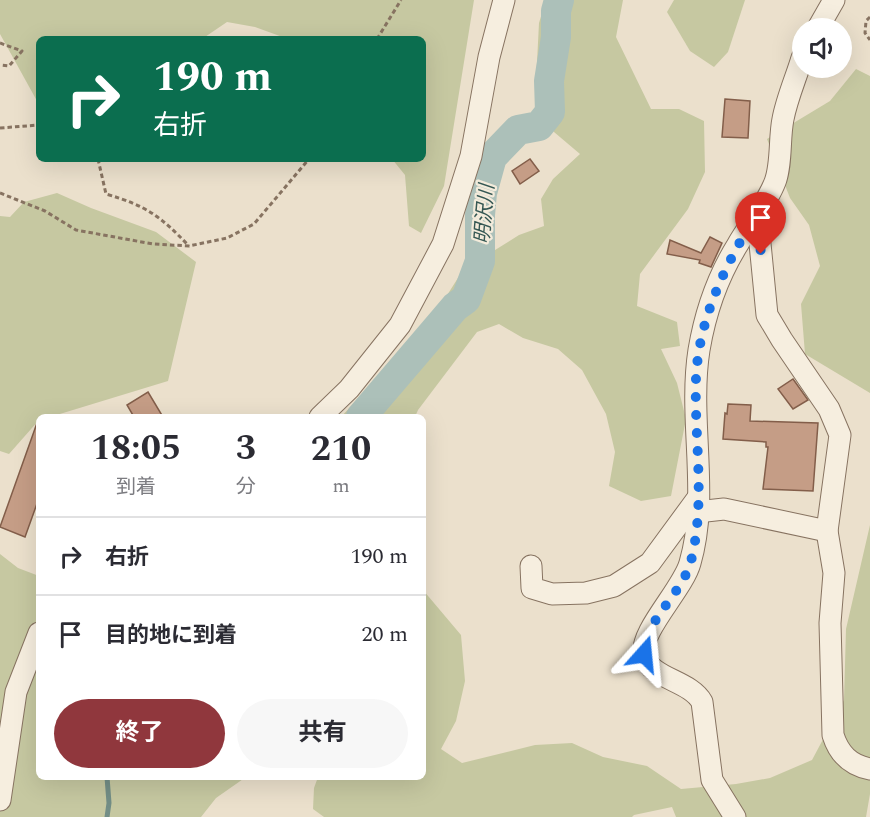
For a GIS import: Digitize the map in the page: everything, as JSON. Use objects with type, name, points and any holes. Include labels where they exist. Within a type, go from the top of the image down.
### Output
[{"type":"street","points":[[323,414],[349,389],[400,325],[443,244],[471,156],[489,57],[504,0]]},
{"type":"street","points":[[824,18],[834,0]]},
{"type":"street","points":[[735,817],[712,780],[702,702],[692,689],[652,668],[644,654],[647,638],[687,572],[695,541],[696,378],[703,329],[721,277],[775,181],[783,118],[796,78]]},
{"type":"street","points":[[757,213],[767,315],[829,409],[840,435],[827,531],[834,573],[830,623],[833,735],[839,751],[848,760],[870,769]]},
{"type":"street","points":[[697,505],[827,531]]},
{"type":"street","points":[[531,566],[532,588],[552,594],[586,593],[614,586],[650,563],[697,505]]},
{"type":"street","points":[[0,800],[16,692],[36,641]]},
{"type":"path","points":[[379,36],[401,0]]},
{"type":"path","points":[[870,17],[866,21],[865,33],[870,40]]},
{"type":"path","points":[[0,43],[22,51],[9,66],[0,66]]},
{"type":"path","points":[[0,128],[36,125]]},
{"type":"path","points":[[99,162],[106,194],[133,202],[164,220],[189,246]]},
{"type":"path","points":[[0,193],[45,211],[76,230],[153,244],[189,246],[227,238],[254,224],[306,162]]},
{"type":"green space","points":[[0,0],[474,0],[444,186],[421,233],[409,226],[405,175],[394,162],[426,162],[426,36],[280,36],[255,27],[227,22],[206,36],[36,36],[36,99],[0,34]]},
{"type":"green space","points":[[546,0],[623,0],[616,37],[651,109],[679,109],[704,121],[705,172],[688,209],[640,274],[637,306],[677,322],[680,346],[661,349],[677,383],[686,419],[671,496],[641,501],[609,486],[615,452],[606,414],[582,370],[558,349],[523,338],[499,324],[477,332],[416,414],[344,414],[432,319],[463,270],[519,235],[544,226],[541,199],[553,179],[580,154],[554,132],[535,102],[539,23]]},
{"type":"green space","points":[[674,0],[745,0],[728,52],[714,67],[690,51],[667,12]]},
{"type":"green space","points":[[856,69],[870,76],[870,393],[805,354],[801,304],[820,266],[809,225],[790,198],[767,139],[830,101],[849,78],[852,78]]},
{"type":"green space","points":[[57,193],[156,232],[196,262],[168,381],[60,414],[36,414],[36,423],[9,454],[0,451],[0,216],[10,217],[24,202]]},
{"type":"green space","points":[[870,525],[870,794],[866,817],[676,817],[672,807],[632,817],[324,817],[313,809],[314,788],[317,780],[426,780],[426,594],[461,635],[465,681],[456,721],[441,749],[462,763],[535,745],[572,743],[603,757],[647,766],[681,789],[770,778],[812,760],[844,700],[846,629]]},
{"type":"green space","points":[[0,554],[18,568],[36,575],[36,622],[23,651],[36,647],[36,780],[242,780],[216,798],[201,817],[0,817]]},
{"type":"building","points":[[725,99],[750,101],[748,138],[722,137]]},
{"type":"building","points":[[530,159],[539,171],[520,184],[512,171]]},
{"type":"building","points":[[710,237],[722,243],[711,267],[699,263],[700,260],[667,254],[670,240],[701,253]]},
{"type":"building","points":[[793,379],[808,400],[793,409],[778,389]]},
{"type":"building","points":[[148,392],[161,414],[132,414],[127,405]]},
{"type":"building","points":[[728,404],[751,405],[750,421],[818,423],[813,491],[763,489],[768,447],[766,447],[766,442],[723,439]]},
{"type":"building","points":[[36,426],[36,506],[25,537],[0,527]]},
{"type":"waterway","name":"明沢川","points":[[364,414],[455,307],[466,299],[480,261],[482,193],[492,157],[518,130],[539,126],[550,112],[549,81],[559,0]]},
{"type":"waterway","name":"明沢川","points":[[107,780],[109,803],[107,817]]},
{"type":"route","points":[[644,654],[644,647],[651,629],[684,580],[695,541],[697,521],[696,378],[703,329],[721,277],[757,213],[761,254]]}]
